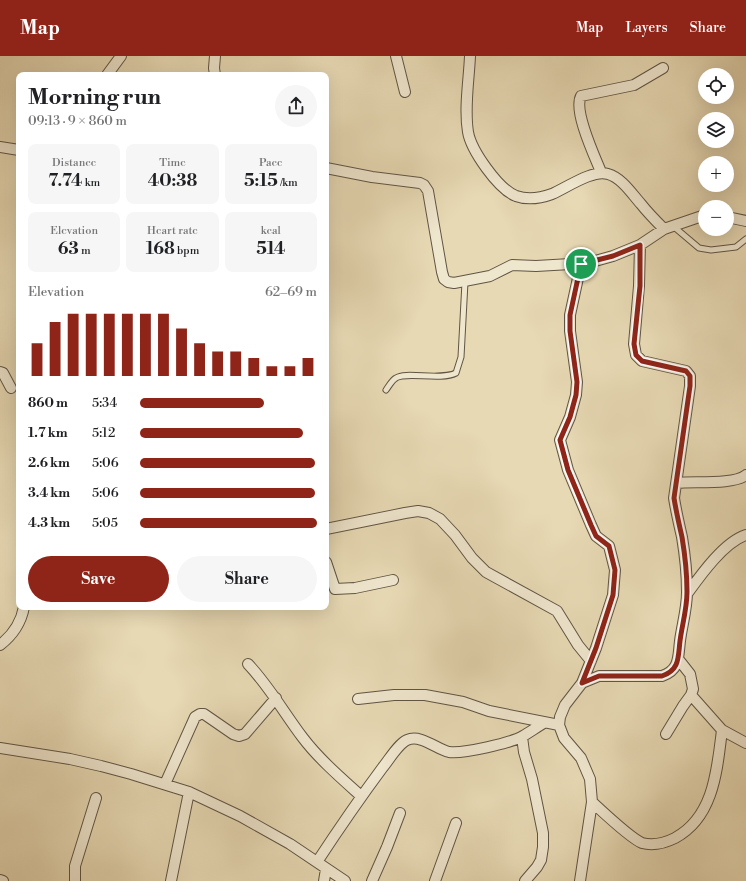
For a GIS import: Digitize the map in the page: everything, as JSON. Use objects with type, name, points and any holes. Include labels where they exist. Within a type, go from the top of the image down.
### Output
[{"type":"street","points":[[109,72],[121,56]]},
{"type":"street","points":[[215,56],[215,72]]},
{"type":"street","points":[[396,56],[405,92]]},
{"type":"street","points":[[470,56],[467,121],[468,134],[487,170],[507,190],[515,196],[537,198],[551,194],[602,172],[616,177],[668,227]]},
{"type":"street","points":[[602,172],[582,122],[579,98],[581,96],[634,85],[663,68]]},
{"type":"street","points":[[0,147],[16,150]]},
{"type":"street","points":[[329,169],[372,177],[420,183],[424,185],[428,191],[444,279],[448,282],[454,283],[465,282],[495,274],[512,265],[536,266],[581,264],[613,256],[640,245],[668,227],[698,217]]},
{"type":"street","points":[[734,218],[746,221]]},
{"type":"street","points":[[582,683],[599,676],[662,676],[669,674],[679,660],[680,641],[687,594],[685,562],[674,498],[690,386],[690,376],[686,371],[642,361],[636,355],[634,344],[640,286],[640,245]]},
{"type":"street","points":[[580,881],[592,802],[590,779],[581,758],[564,738],[559,725],[560,717],[565,705],[582,683],[591,661],[613,595],[615,570],[609,546],[596,536],[591,525],[568,470],[560,440],[570,417],[576,395],[577,382],[570,331],[570,315],[581,264]]},
{"type":"street","points":[[0,372],[3,373],[11,388]]},
{"type":"street","points":[[677,483],[729,481],[746,475]]},
{"type":"street","points":[[329,528],[405,513],[418,511],[429,513],[440,519],[455,535],[472,558],[486,572],[557,611],[578,645],[591,661]]},
{"type":"street","points":[[687,594],[696,581],[727,546],[734,540],[746,535]]},
{"type":"street","points":[[329,571],[335,589],[355,588],[393,580]]},
{"type":"street","points":[[0,645],[11,636],[22,618],[23,610]]},
{"type":"street","points":[[666,734],[691,695],[693,689],[690,674],[679,660]]},
{"type":"street","points":[[248,664],[263,680],[304,739],[330,767],[361,796]]},
{"type":"street","points":[[358,699],[394,694],[425,695],[463,702],[489,711],[559,725]]},
{"type":"street","points":[[691,695],[722,730],[746,743]]},
{"type":"street","points":[[164,784],[194,717],[204,714],[233,734],[239,736],[245,734],[276,698]]},
{"type":"street","points":[[317,862],[361,796],[396,750],[406,740],[416,738],[450,752],[481,748],[522,736],[544,722]]},
{"type":"street","points":[[592,802],[631,836],[641,842],[652,845],[668,841],[682,834],[696,821],[708,801],[716,773],[722,730]]},
{"type":"street","points":[[522,736],[524,752],[532,779],[543,833],[541,860],[537,868],[525,881]]},
{"type":"street","points":[[0,748],[70,759],[131,774],[189,792],[240,816],[290,844],[345,881]]},
{"type":"street","points":[[171,881],[189,792]]},
{"type":"street","points":[[75,881],[76,866],[96,798]]},
{"type":"street","points":[[372,881],[400,813]]},
{"type":"street","points":[[435,881],[456,823]]},
{"type":"street","points":[[324,881],[326,869]]},
{"type":"lane","points":[[668,227],[699,248],[711,250],[736,247],[746,239]]},
{"type":"lane","points":[[386,390],[399,376],[444,377],[456,373],[461,357],[465,282]]},
{"type":"route","points":[[640,245],[640,286],[634,344],[636,355],[642,361],[686,371],[690,376],[690,386],[674,498],[685,562],[687,594],[680,641],[679,660],[669,674],[662,676],[599,676],[582,683],[596,648],[613,595],[615,570],[609,546],[596,536],[591,525],[568,470],[560,440],[570,417],[576,395],[577,382],[570,331],[570,315],[572,300],[581,264],[613,256],[640,245]]}]
